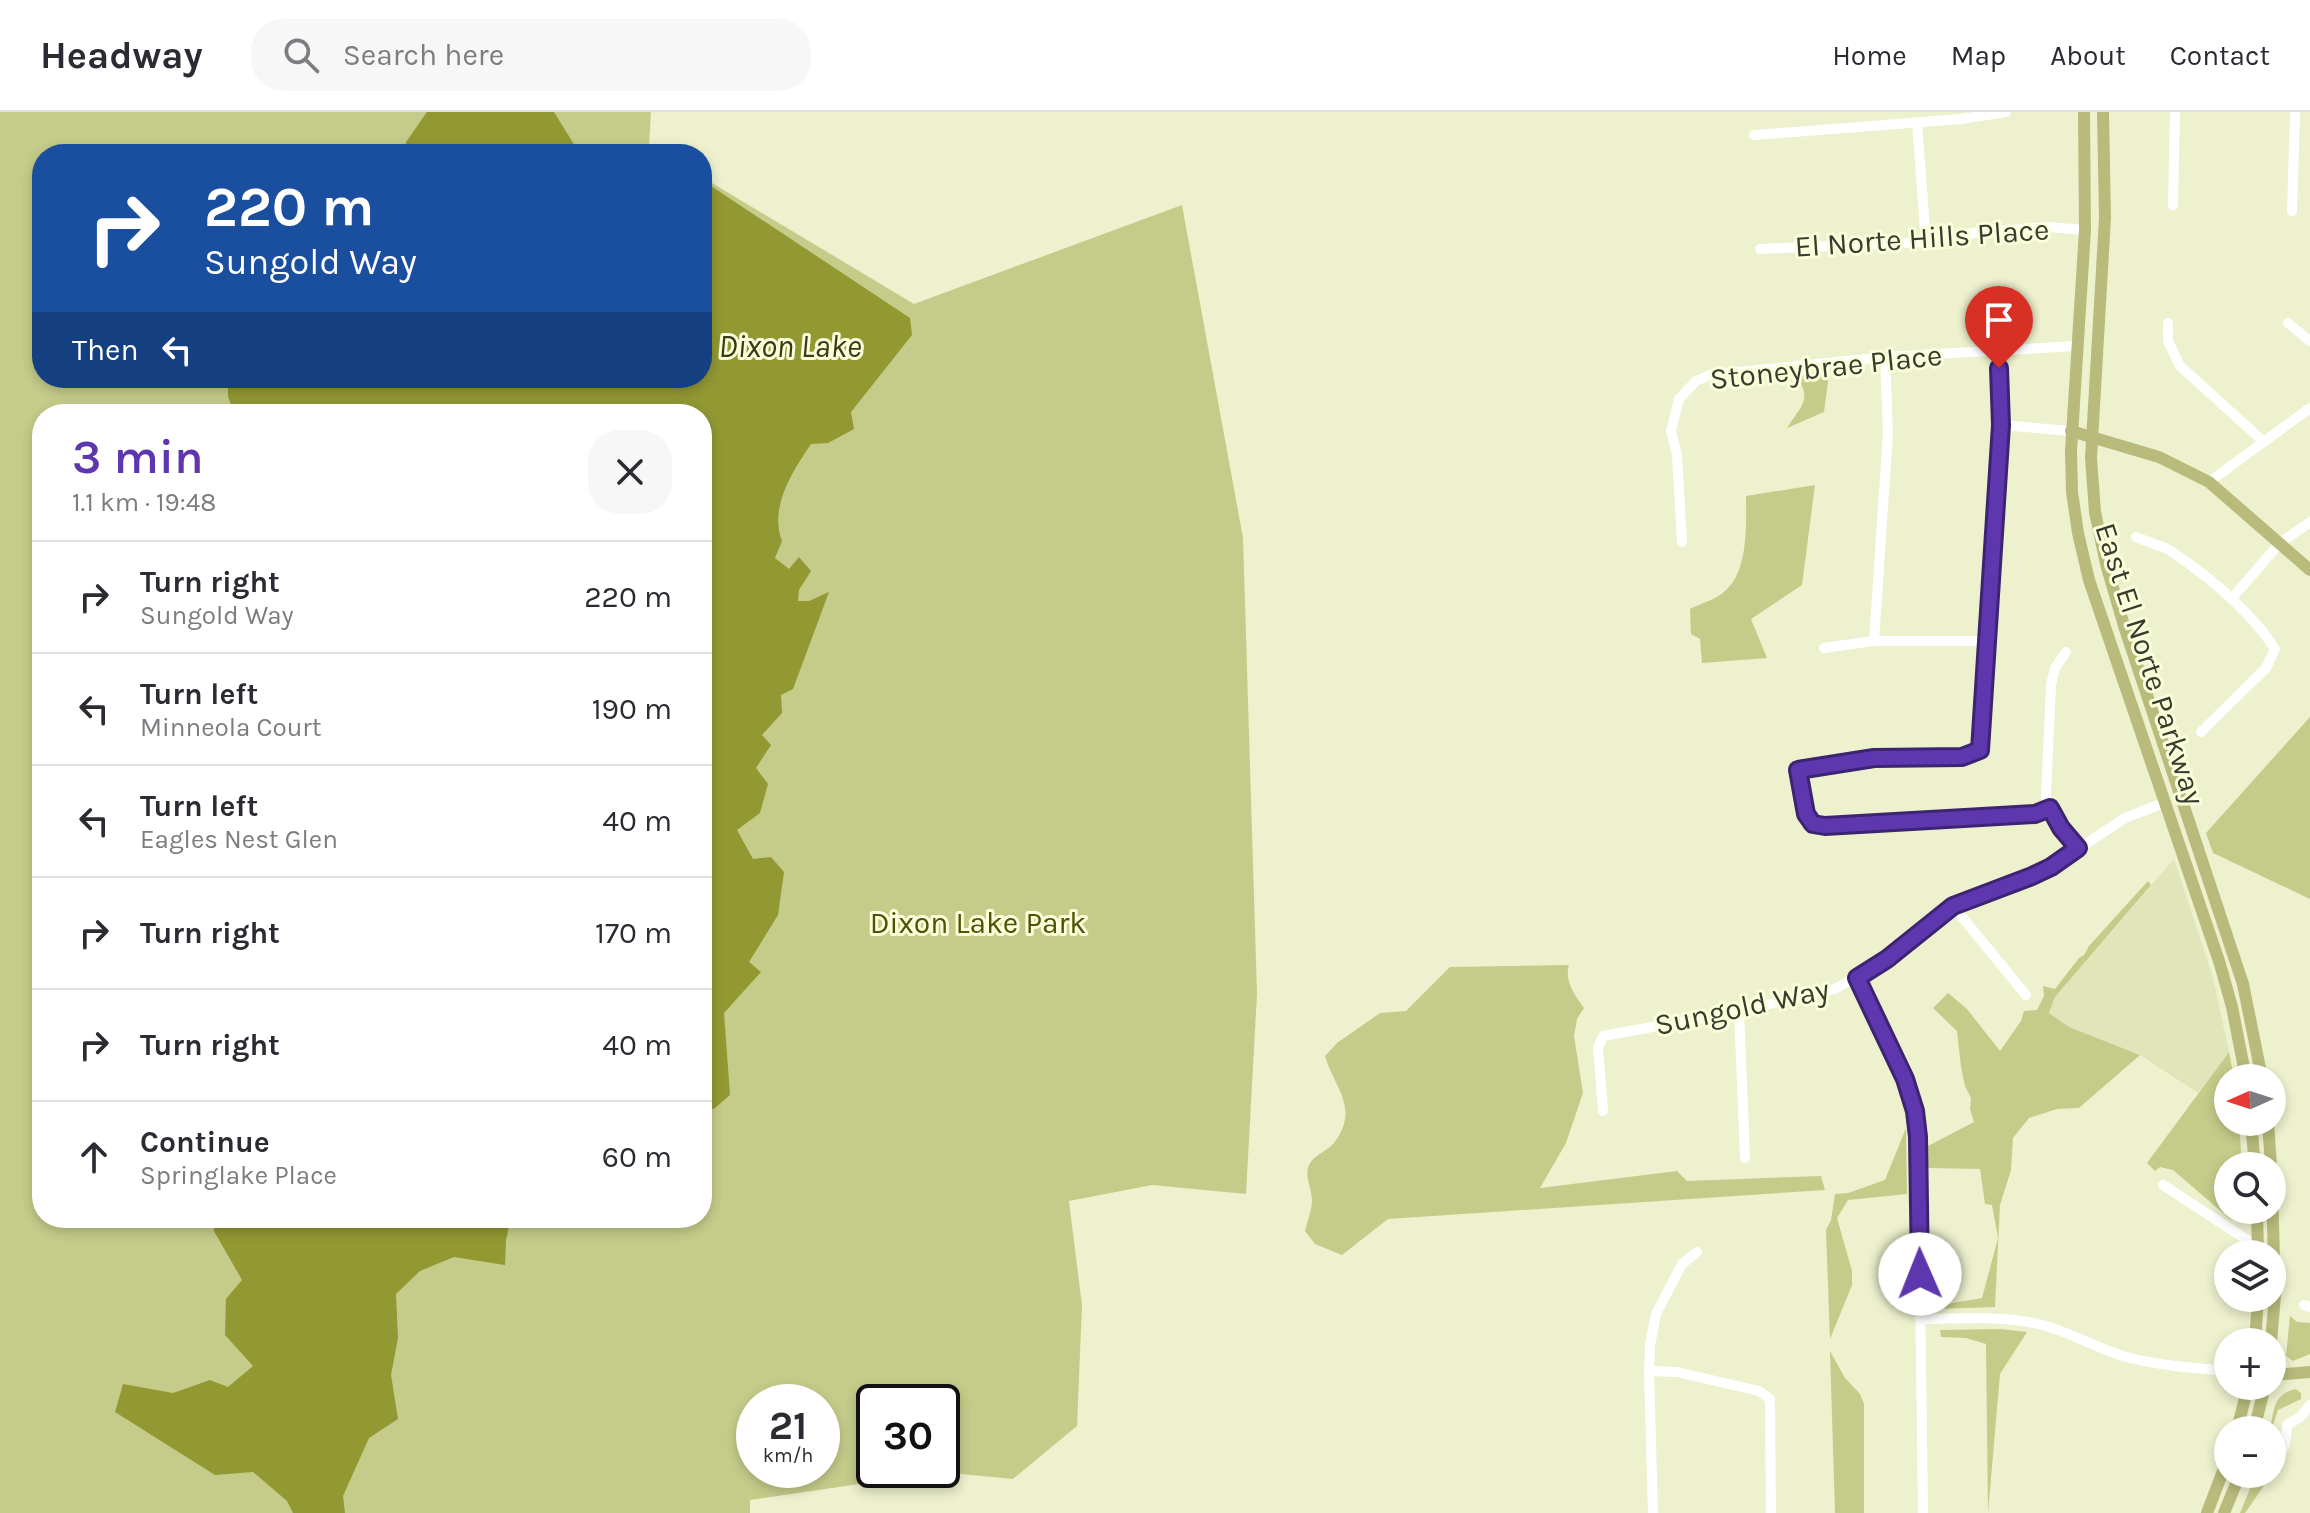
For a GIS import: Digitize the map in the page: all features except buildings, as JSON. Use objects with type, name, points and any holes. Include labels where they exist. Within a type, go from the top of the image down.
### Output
[{"type":"main road","name":"East El Norte Parkway","points":[[2084,112],[2085,230],[2071,431],[2072,492],[2078,533],[2089,580],[2220,964],[2243,1064]]},
{"type":"main road","name":"East El Norte Parkway","points":[[2103,112],[2105,218],[2091,471],[2095,512],[2125,629],[2243,984],[2259,1064]]},
{"type":"main road","points":[[2071,431],[2159,457],[2209,482],[2310,570]]},
{"type":"main road","points":[[2272,1328],[2275,1296],[2273,1224]]},
{"type":"main road","points":[[2286,1375],[2310,1374]]},
{"type":"main road","points":[[2207,1513],[2217,1488]]},
{"type":"main road","points":[[2224,1513],[2234,1488]]},
{"type":"street","points":[[1754,135],[1917,123],[2003,112]]},
{"type":"street","points":[[2173,205],[2175,112]]},
{"type":"street","points":[[2292,211],[2295,112]]},
{"type":"street","points":[[1917,123],[1926,242]]},
{"type":"street","name":"El Norte Hills Place","points":[[1760,249],[1926,242],[1980,232],[2048,227],[2085,230]]},
{"type":"street","points":[[2168,323],[2168,341],[2180,366],[2264,442]]},
{"type":"street","points":[[2288,323],[2310,341]]},
{"type":"street","name":"Stoneybrae Place","points":[[1682,542],[1677,455],[1671,431],[1679,399],[1696,381],[1710,375],[1885,357],[2077,346]]},
{"type":"street","points":[[1998,350],[2001,425],[1980,750],[1962,757],[1874,758],[1798,770],[1806,814],[1813,824],[1825,826],[2035,814],[2050,808]]},
{"type":"street","points":[[1874,641],[1888,433],[1885,357]]},
{"type":"street","points":[[2209,482],[2310,408]]},
{"type":"street","points":[[2001,425],[2071,431]]},
{"type":"street","points":[[2232,598],[2280,543],[2310,522]]},
{"type":"street","points":[[2136,537],[2168,549],[2232,598],[2275,649],[2266,668],[2201,732]]},
{"type":"street","points":[[1824,648],[1874,641],[1986,641]]},
{"type":"street","points":[[2066,652],[2055,668],[2051,685],[2045,781],[2050,808],[2061,828],[2078,848]]},
{"type":"street","name":"Sungold Way","points":[[1603,1111],[1598,1048],[1603,1036],[1813,995],[1857,978],[1887,959],[1953,906],[2041,872],[2125,818],[2166,802]]},
{"type":"street","points":[[1953,906],[2026,995]]},
{"type":"street","points":[[1857,978],[1905,1079],[1915,1111],[1918,1137],[1923,1513]]},
{"type":"street","points":[[1739,1011],[1745,1158]]},
{"type":"street","points":[[2163,1185],[2243,1240]]},
{"type":"street","points":[[1653,1513],[1649,1371],[1656,1314],[1682,1264],[1697,1252]]},
{"type":"street","points":[[1921,1319],[1998,1319],[2035,1323],[2064,1331],[2128,1357],[2163,1365],[2214,1370]]},
{"type":"street","points":[[1649,1371],[1677,1372],[1759,1391],[1770,1399],[1771,1513]]},
{"type":"street","points":[[2286,1435],[2287,1425],[2300,1417],[2310,1405]]},
{"type":"shaded area","points":[[2174,859],[2213,978],[2229,1052],[2220,1064],[2214,1064],[2214,1072],[2198,1093],[2140,1055],[2069,1027],[2049,1013],[2055,997]]},
{"type":"green space","name":"Dixon Lake Park","points":[[0,112],[651,112],[649,144],[32,144],[32,388],[712,388],[712,183],[914,304],[1182,205],[1243,538],[1257,994],[1246,1194],[1152,1185],[1069,1201],[1082,1305],[1077,1426],[1013,1479],[960,1474],[960,1384],[856,1384],[856,1484],[840,1487],[840,1384],[736,1384],[736,1488],[832,1488],[750,1500],[750,1513],[0,1513]]},
{"type":"green space","points":[[1829,374],[1824,412],[1787,428],[1804,397],[1796,376]]},
{"type":"green space","points":[[1815,485],[1802,585],[1751,619],[1767,658],[1702,663],[1700,639],[1691,634],[1690,609],[1724,592],[1738,572],[1744,547],[1746,496]]},
{"type":"green space","points":[[2310,717],[2310,899],[2213,853],[2206,833]]},
{"type":"green space","points":[[2148,881],[2151,885],[2055,997],[2049,1013],[2069,1027],[2140,1055],[2079,1108],[2057,1109],[2029,1118],[2013,1138],[2011,1170],[2000,1205],[1995,1307],[1939,1309],[1935,1306],[1982,1298],[1998,1238],[1992,1205],[1985,1204],[1980,1169],[1928,1168],[1928,1146],[1974,1122],[1971,1098],[1961,1067],[1957,1031],[1933,1008],[1948,993],[1967,1009],[2000,1051],[2021,1021],[2024,1011],[2037,1010],[2044,996],[2043,986],[2055,989]]},
{"type":"green space","points":[[1569,965],[1569,982],[1584,1008],[1577,1019],[1574,1036],[1583,1093],[1566,1143],[1540,1188],[1677,1171],[1687,1181],[1821,1176],[1825,1190],[1388,1219],[1342,1255],[1315,1244],[1305,1231],[1312,1200],[1308,1168],[1312,1160],[1334,1143],[1345,1119],[1343,1099],[1325,1056],[1337,1043],[1380,1013],[1406,1011],[1450,967]]},
{"type":"green space","points":[[2229,1052],[2231,1064],[2220,1064]]},
{"type":"green space","points":[[2214,1072],[2214,1136],[2240,1136],[2241,1152],[2214,1152],[2214,1205],[2173,1170],[2160,1167],[2155,1171],[2147,1163]]},
{"type":"green space","points":[[1906,1128],[1907,1194],[1848,1200],[1837,1218],[1852,1271],[1852,1285],[1830,1339],[1826,1230],[1831,1220],[1835,1194],[1848,1193],[1885,1180]]},
{"type":"green space","points":[[2290,1316],[2297,1322],[2310,1323],[2310,1354],[2293,1361],[2286,1356]]},
{"type":"green space","points":[[1940,1330],[2027,1332],[2000,1374],[1988,1513],[1986,1344],[1966,1338],[1941,1337]]},
{"type":"green space","points":[[1830,1351],[1864,1404],[1864,1513],[1835,1513]]},
{"type":"green space","points":[[2296,1389],[2301,1393],[2301,1399],[2278,1410],[2276,1416],[2273,1416],[2279,1400],[2286,1400],[2288,1391]]},
{"type":"green space","points":[[2250,1488],[2262,1488],[2245,1513],[2240,1513]]},
{"type":"water","points":[[427,112],[554,112],[574,144],[406,144]]},
{"type":"water","name":"Dixon Lake","points":[[712,187],[910,318],[912,335],[851,412],[854,429],[828,443],[811,444],[790,478],[780,503],[778,515],[782,541],[775,558],[789,569],[799,557],[811,571],[799,590],[798,601],[809,601],[829,592],[793,689],[781,695],[782,713],[762,735],[771,745],[756,768],[768,784],[760,813],[737,830],[753,859],[771,857],[784,872],[778,915],[749,962],[761,972],[724,1013],[730,1095],[715,1108],[712,1109],[712,404],[231,404],[228,388],[712,388]]},
{"type":"water","points":[[214,1228],[509,1228],[505,1265],[454,1257],[420,1271],[396,1294],[398,1338],[391,1375],[398,1419],[369,1438],[343,1496],[345,1513],[293,1513],[287,1501],[253,1472],[215,1475],[115,1412],[123,1384],[173,1393],[210,1380],[228,1387],[253,1366],[225,1335],[226,1299],[242,1280]]},
{"type":"route","points":[[1920,1274],[1915,1111],[1905,1079],[1857,978],[1887,959],[1953,906],[2032,876],[2078,848],[2061,828],[2050,808],[2035,814],[1825,826],[1813,824],[1806,814],[1798,770],[1874,758],[1962,757],[1980,750],[2001,425],[1999,368]]}]
